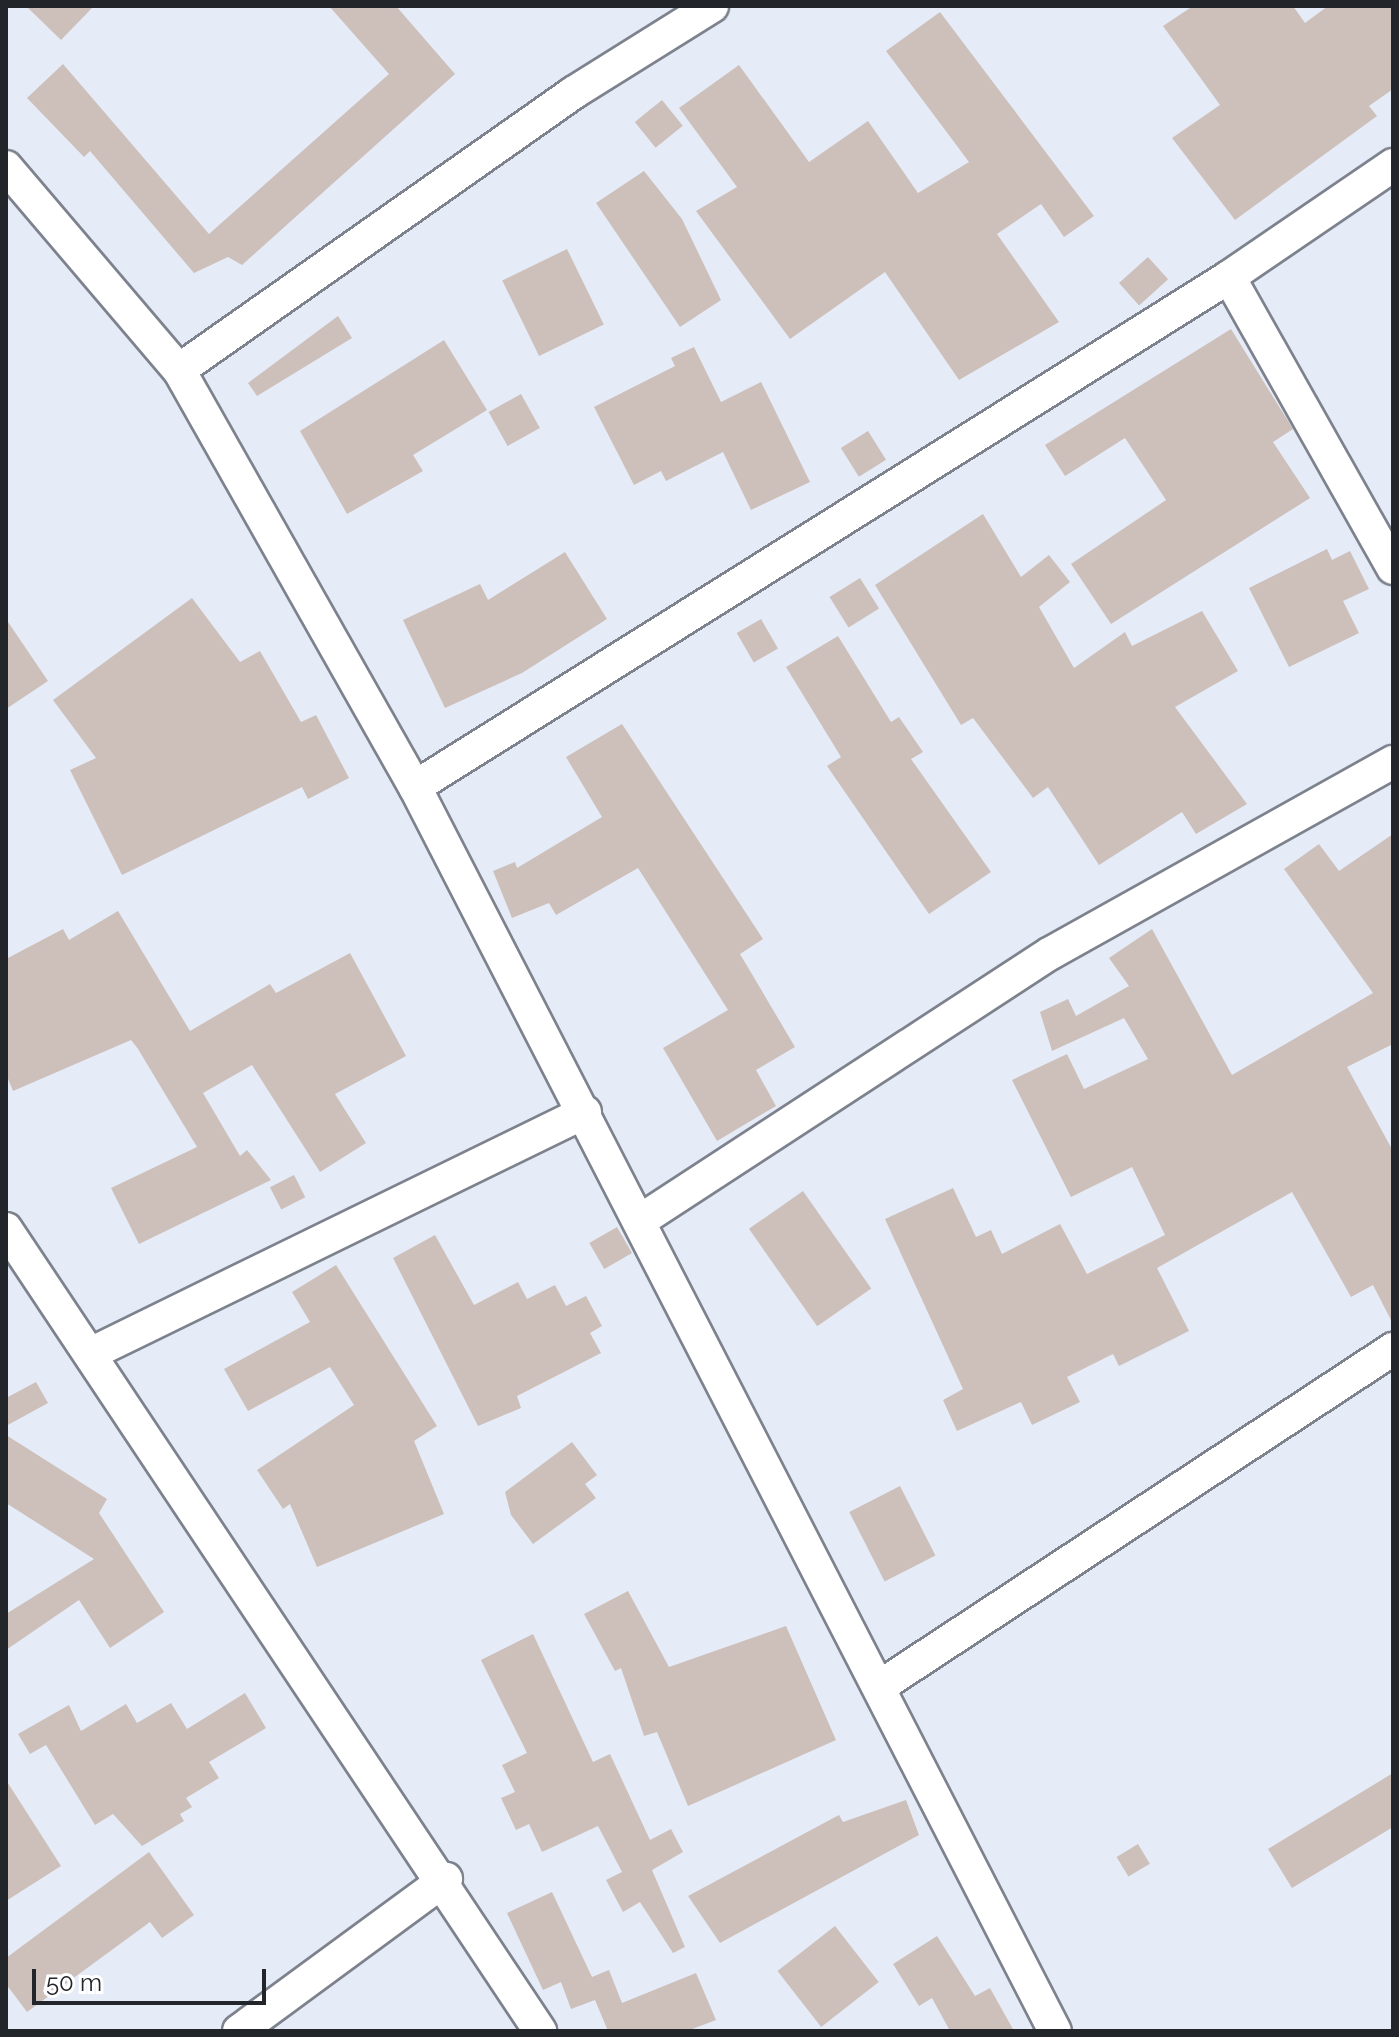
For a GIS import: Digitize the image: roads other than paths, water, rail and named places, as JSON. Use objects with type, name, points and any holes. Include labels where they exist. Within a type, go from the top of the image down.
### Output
[{"type":"street","points":[[179,370],[573,93],[712,6]]},
{"type":"street","points":[[415,787],[1229,277],[1393,165]]},
{"type":"street","points":[[6,167],[179,370],[415,787],[882,1685],[1055,2031]]},
{"type":"street","points":[[1229,277],[1393,568]]},
{"type":"street","points":[[641,1220],[1051,953],[1393,762]]},
{"type":"street","points":[[90,1354],[585,1112]]},
{"type":"street","points":[[6,1229],[446,1879],[540,2031]]},
{"type":"street","points":[[882,1685],[1393,1349]]},
{"type":"street","points":[[239,2031],[446,1879]]}]
